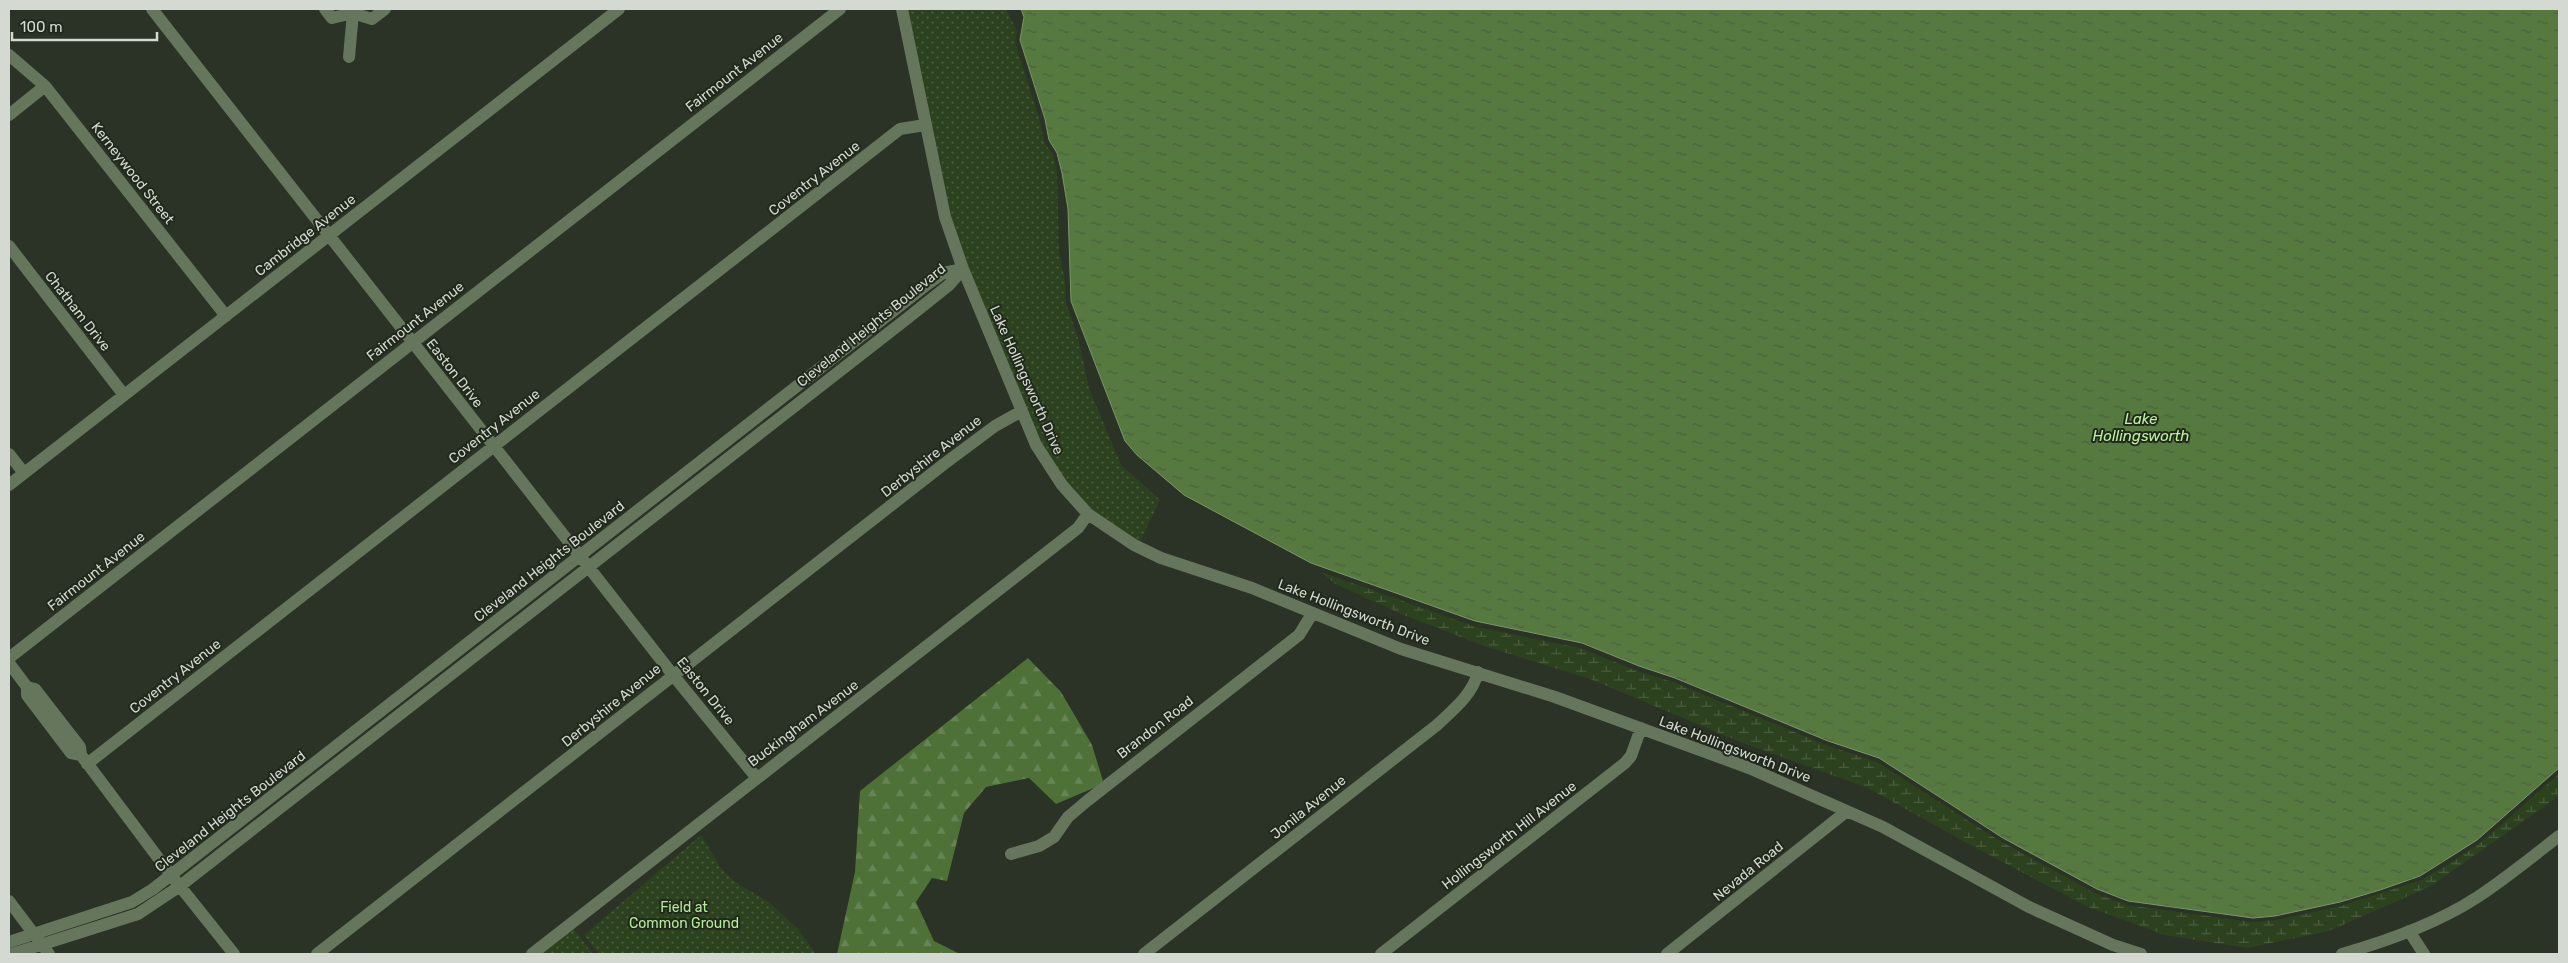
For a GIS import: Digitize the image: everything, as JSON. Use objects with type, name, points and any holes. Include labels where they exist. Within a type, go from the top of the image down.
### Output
[{"type":"street","name":"Easton Drive","points":[[152,9],[673,675],[756,777]]},
{"type":"street","points":[[325,9],[332,18],[353,13],[372,19],[385,9]]},
{"type":"street","name":"Cambridge Avenue","points":[[9,485],[619,9]]},
{"type":"street","name":"Fairmount Avenue","points":[[9,658],[840,9]]},
{"type":"street","name":"Lake Hollingsworth Drive","points":[[902,9],[945,217],[963,269],[1036,445],[1050,469],[1075,501],[1088,514],[1119,536],[1161,558],[1252,588],[1401,649],[1555,697],[1724,758],[1884,827],[2111,949],[2141,954]]},
{"type":"street","points":[[349,57],[353,13]]},
{"type":"street","name":"Kerneywood Street","points":[[9,55],[45,86],[226,316]]},
{"type":"street","points":[[9,115],[45,86]]},
{"type":"street","name":"Coventry Avenue","points":[[84,760],[493,446],[900,129],[925,125]]},
{"type":"street","name":"Chatham Drive","points":[[9,246],[124,395]]},
{"type":"street","name":"Cleveland Heights Boulevard","points":[[9,942],[132,902],[171,875],[943,273],[963,269]]},
{"type":"street","name":"Cleveland Heights Boulevard","points":[[12,954],[46,950],[138,914],[180,886],[942,290],[963,269]]},
{"type":"street","points":[[770,408],[778,419]]},
{"type":"street","name":"Derbyshire Avenue","points":[[317,954],[995,426],[1022,411]]},
{"type":"street","points":[[9,454],[24,473]]},
{"type":"street","name":"Buckingham Avenue","points":[[532,954],[756,777],[1078,528],[1088,514]]},
{"type":"street","name":"Brandon Road","points":[[1011,854],[1039,846],[1054,837],[1068,817],[1087,800],[1299,634],[1312,614]]},
{"type":"street","points":[[9,663],[28,687],[35,689],[41,696],[80,747],[84,760],[171,875],[234,954]]},
{"type":"street","name":"Jonila Avenue","points":[[1144,954],[1437,725],[1456,708],[1476,682],[1478,672]]},
{"type":"street","points":[[376,715],[384,726]]},
{"type":"street","name":"Hollingsworth Hill Avenue","points":[[1381,954],[1625,763],[1631,756],[1641,728]]},
{"type":"street","name":"Nevada Road","points":[[1667,954],[1847,811]]},
{"type":"street","points":[[2342,954],[2409,931],[2476,898],[2559,836]]},
{"type":"street","points":[[9,901],[46,950]]},
{"type":"street","points":[[2409,931],[2424,954]]},
{"type":"green space","points":[[907,9],[1006,9],[1017,31],[1015,42],[1040,121],[1044,142],[1053,155],[1057,171],[1059,251],[1065,281],[1066,303],[1078,338],[1089,388],[1121,465],[1160,500],[1140,542],[1092,510],[1066,482],[1041,442],[969,270],[950,215]]},
{"type":"green space","points":[[1321,572],[1473,626],[1580,648],[1637,671],[1673,682],[1826,745],[1877,762],[2000,841],[2095,893],[2126,905],[2252,922],[2276,920],[2341,906],[2421,880],[2451,863],[2480,843],[2559,774],[2559,796],[2431,886],[2329,931],[2247,948],[2165,935],[2088,907],[1868,788],[1743,743],[1590,679],[1487,647],[1401,614],[1334,583]]},
{"type":"green space","points":[[1028,658],[1061,692],[1092,745],[1103,781],[1096,787],[1056,804],[1029,778],[986,787],[964,813],[947,881],[932,878],[916,902],[934,941],[960,954],[837,954],[855,872],[860,791]]},
{"type":"green space","name":"Field at Common Ground","points":[[701,835],[720,867],[735,882],[769,902],[799,930],[816,954],[599,954],[584,935]]},
{"type":"green space","points":[[570,924],[593,954],[532,954]]},
{"type":"water","name":"Lake Hollingsworth","points":[[1021,9],[2559,9],[2559,768],[2477,840],[2420,876],[2380,890],[2340,902],[2275,916],[2253,918],[2128,901],[2097,889],[2003,838],[1879,758],[1828,741],[1675,678],[1582,643],[1475,621],[1311,563],[1184,495],[1137,455],[1125,441],[1071,301],[1068,209],[1062,173],[1057,153],[1049,140],[1045,119],[1020,40],[1024,17]]}]
